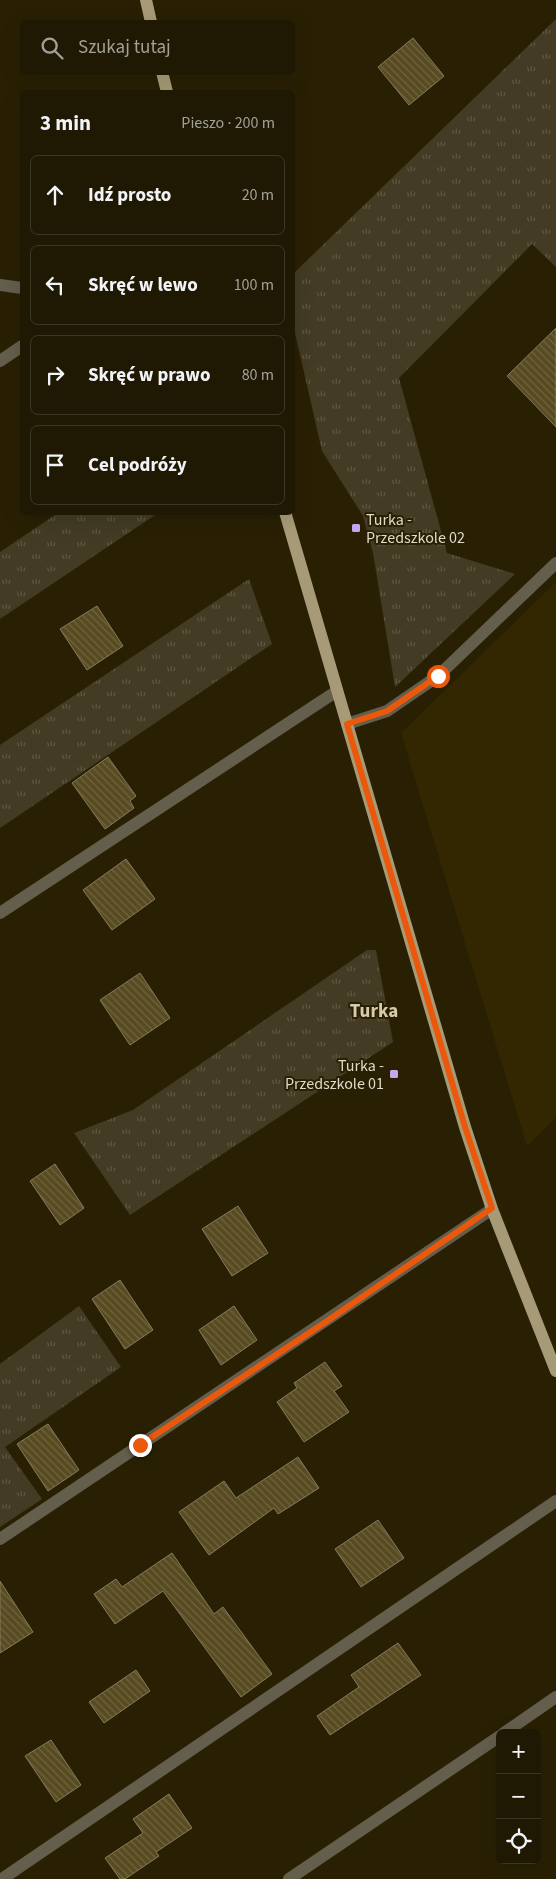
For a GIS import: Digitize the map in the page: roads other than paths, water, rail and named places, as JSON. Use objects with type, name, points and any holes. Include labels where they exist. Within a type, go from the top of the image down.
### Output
[{"type":"main road","points":[[146,0],[151,20]]},
{"type":"main road","points":[[163,75],[166,90]]},
{"type":"main road","points":[[285,515],[465,1127],[492,1208],[556,1370]]},
{"type":"street","points":[[0,285],[20,288]]},
{"type":"street","points":[[0,361],[20,347]]},
{"type":"street","points":[[347,724],[387,711],[438,676],[556,563]]},
{"type":"street","points":[[0,914],[337,691]]},
{"type":"street","points":[[0,1539],[327,1321],[492,1208]]},
{"type":"street","points":[[2,1879],[556,1501]]},
{"type":"street","points":[[510,1729],[556,1697]]},
{"type":"street","points":[[289,1879],[496,1739]]},
{"type":"place","name":"Turka - Przedszkole 02","points":[[356,528]]},
{"type":"place","name":"Turka - Przedszkole 01","points":[[394,1074]]},
{"type":"district","name":"Turka","points":[[374,1010]]}]
